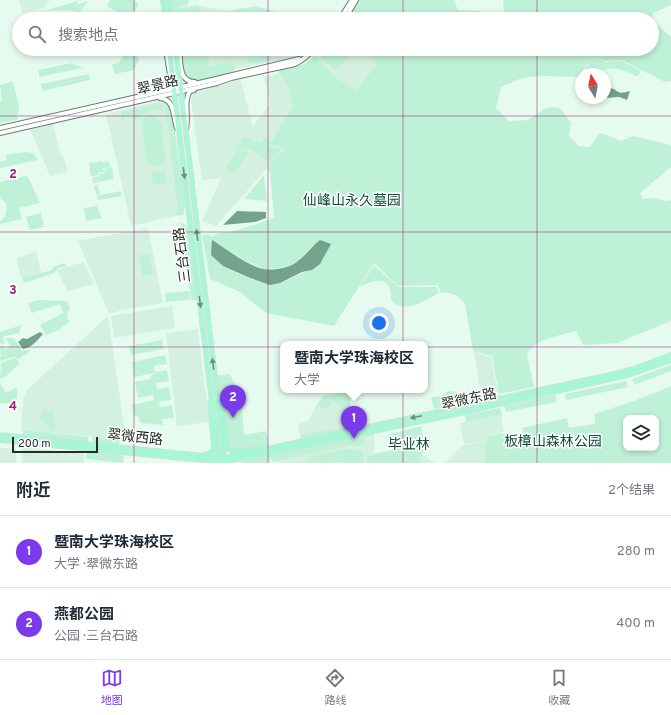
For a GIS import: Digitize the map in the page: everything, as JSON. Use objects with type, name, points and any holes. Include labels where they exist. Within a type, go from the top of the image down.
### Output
[{"type":"main road","points":[[163,0],[165,12]]},
{"type":"main road","points":[[169,0],[170,12]]},
{"type":"main road","points":[[344,12],[352,0]]},
{"type":"main road","points":[[348,12],[356,0]]},
{"type":"main road","points":[[154,92],[164,88],[169,80],[169,56]]},
{"type":"main road","name":"三台石路","points":[[169,56],[210,388],[221,461]]},
{"type":"main road","name":"三台石路","points":[[177,56],[216,392],[221,461]]},
{"type":"main road","points":[[180,56],[182,74],[185,79],[192,82],[212,80]]},
{"type":"main road","name":"翠景路","points":[[0,132],[153,98],[212,80],[293,61],[300,59],[303,56]]},
{"type":"main road","name":"翠景路","points":[[180,89],[201,87],[231,78],[294,64],[307,56]]},
{"type":"main road","points":[[185,133],[188,120],[186,101],[187,95],[190,91],[201,87]]},
{"type":"main road","name":"翠景路","points":[[0,128],[154,92],[174,91]]},
{"type":"main road","points":[[153,98],[163,98],[169,101],[172,105],[174,120],[179,134]]},
{"type":"main road","name":"翠微东路","points":[[221,461],[265,449],[619,373],[671,354]]},
{"type":"main road","name":"翠微东路","points":[[221,461],[456,414],[628,375],[671,360]]},
{"type":"main road","points":[[201,456],[212,452],[214,447],[210,409],[210,388]]},
{"type":"main road","points":[[216,392],[222,406],[227,444],[230,450],[237,452],[252,449],[265,449]]},
{"type":"main road","name":"翠微西路","points":[[0,435],[201,456],[221,461]]},
{"type":"main road","name":"翠微西路","points":[[0,440],[221,461]]},
{"type":"main road","points":[[185,458],[202,463]]},
{"type":"main road","points":[[233,463],[241,458]]},
{"type":"shaded area","points":[[19,0],[50,0],[43,8],[23,12]]},
{"type":"shaded area","points":[[195,5],[227,11],[255,6],[279,12],[179,12],[178,8]]},
{"type":"shaded area","points":[[188,56],[295,56],[292,58],[204,75],[195,75]]},
{"type":"shaded area","points":[[314,56],[368,56],[377,64],[356,90],[337,78]]},
{"type":"shaded area","points":[[280,73],[284,77],[290,90],[293,107],[271,144],[284,149],[216,226],[202,221],[221,178],[202,180],[191,99],[193,93],[240,79],[253,126],[270,104],[264,77]]},
{"type":"shaded area","points":[[611,88],[620,93],[630,91],[627,100],[619,97],[611,98]]},
{"type":"shaded area","points":[[160,101],[165,105],[178,212],[175,216],[131,226],[106,114]]},
{"type":"shaded area","points":[[53,123],[60,154],[64,157],[68,172],[50,176],[30,129]]},
{"type":"shaded area","points":[[237,211],[266,212],[266,218],[255,222],[223,225]]},
{"type":"shaded area","points":[[148,228],[163,303],[122,310],[109,314],[78,241]]},
{"type":"shaded area","points":[[212,240],[251,264],[267,270],[281,268],[295,263],[320,240],[331,244],[320,264],[312,270],[302,272],[280,283],[270,285],[223,266],[211,255]]},
{"type":"shaded area","points":[[36,252],[42,277],[23,283],[16,258]]},
{"type":"shaded area","points":[[84,262],[94,284],[68,291],[57,271],[59,269]]},
{"type":"shaded area","points":[[172,306],[175,328],[114,338],[111,316]]},
{"type":"shaded area","points":[[108,316],[124,426],[121,426],[117,434],[103,438],[21,430],[23,399],[28,389]]},
{"type":"shaded area","points":[[198,329],[209,422],[177,426],[166,333]]},
{"type":"shaded area","points":[[40,332],[43,334],[29,347],[23,349],[18,342],[23,338],[27,339]]},
{"type":"shaded area","points":[[474,352],[491,357],[499,398],[482,401]]},
{"type":"shaded area","points":[[350,393],[351,431],[301,441],[298,424],[307,422],[322,396]]},
{"type":"shaded area","points":[[501,415],[504,432],[487,436],[486,441],[464,444],[460,423]]},
{"type":"shaded area","points":[[421,426],[424,445],[423,455],[435,463],[272,463],[282,461],[280,451],[374,431],[374,453],[394,450],[391,434]]},
{"type":"shaded area","points":[[487,441],[484,463],[445,463],[463,445]]},
{"type":"shaded area","points":[[22,447],[85,454],[84,463],[22,463]]},
{"type":"shaded area","points":[[0,448],[16,449],[16,463],[0,463]]},
{"type":"green space","points":[[110,0],[134,0],[139,4],[134,12],[116,12],[107,6]]},
{"type":"green space","points":[[169,0],[189,0],[187,6],[179,7],[180,12],[170,12]]},
{"type":"green space","points":[[359,0],[454,0],[458,10],[480,11],[351,12]]},
{"type":"green space","points":[[503,0],[671,0],[671,5],[655,12],[502,12],[504,11]]},
{"type":"green space","points":[[77,1],[78,4],[88,1],[80,12],[66,10],[45,11]]},
{"type":"green space","points":[[195,6],[199,7],[200,12],[181,12],[180,9]]},
{"type":"green space","points":[[255,7],[275,12],[226,12]]},
{"type":"green space","name":"仙峰山永久墓园","points":[[659,26],[671,37],[671,81],[665,82],[622,60],[606,61],[593,57],[585,68],[575,68],[575,77],[542,76],[522,78],[501,87],[496,108],[509,121],[528,120],[544,109],[551,107],[560,108],[571,123],[569,136],[579,146],[590,147],[601,133],[621,141],[634,136],[671,145],[671,167],[640,193],[643,199],[655,198],[666,201],[671,200],[671,321],[617,343],[583,345],[576,331],[542,341],[536,344],[527,354],[534,387],[499,394],[492,356],[473,351],[465,304],[459,297],[450,293],[441,293],[438,285],[398,286],[374,263],[334,326],[266,313],[240,292],[210,279],[202,235],[208,234],[213,237],[215,234],[235,231],[274,218],[270,172],[267,168],[284,149],[270,144],[293,107],[288,87],[284,79],[277,71],[305,64],[314,56],[337,78],[356,90],[377,64],[368,56],[659,56]],"holes":[[[212,241],[250,263],[263,269],[286,267],[298,262],[313,245],[312,270],[283,282],[273,284],[258,282],[223,266]]]},
{"type":"green space","points":[[124,56],[138,56],[139,60],[134,70],[115,74],[112,64],[119,63]]},
{"type":"green space","points":[[180,56],[190,56],[192,65],[196,69],[201,70],[193,65],[190,56],[209,56],[209,63],[204,69],[211,66],[233,62],[235,74],[195,82],[185,79]]},
{"type":"green space","points":[[271,56],[272,60],[249,64],[248,57]]},
{"type":"green space","points":[[323,56],[350,56],[336,71],[321,58]]},
{"type":"green space","points":[[593,57],[606,62],[622,61],[641,71],[637,77],[624,71],[612,68],[586,68]]},
{"type":"green space","points":[[71,63],[83,68],[39,77],[39,70]]},
{"type":"green space","points":[[89,74],[90,80],[42,91],[41,84]]},
{"type":"green space","points":[[13,81],[19,106],[17,120],[0,123],[0,103],[2,100],[0,85]]},
{"type":"green space","points":[[160,101],[167,101],[171,106],[186,204],[183,215],[175,216],[178,212],[165,105]]},
{"type":"green space","points":[[159,103],[163,106],[163,110],[148,112],[134,120],[133,115],[125,117],[125,119],[122,120],[121,112]]},
{"type":"green space","points":[[150,115],[157,117],[161,122],[165,160],[163,164],[156,167],[149,164],[146,160],[142,123],[143,119]]},
{"type":"green space","points":[[246,137],[255,143],[257,141],[261,143],[265,138],[270,141],[268,145],[282,150],[270,162],[251,150],[238,148],[237,145],[243,138]]},
{"type":"green space","points":[[237,150],[249,153],[234,173],[226,168]]},
{"type":"green space","points":[[25,152],[34,153],[38,160],[0,168],[0,162],[7,160],[6,155]]},
{"type":"green space","points":[[102,161],[102,163],[109,161],[110,167],[103,168],[104,172],[98,173],[98,175],[91,177],[89,163]]},
{"type":"green space","points":[[112,167],[114,179],[93,183],[92,178],[99,176],[99,174],[105,173],[104,169]]},
{"type":"green space","points":[[165,170],[167,183],[154,185],[151,173]]},
{"type":"green space","points":[[264,175],[267,201],[244,199]]},
{"type":"green space","points":[[25,176],[28,177],[40,203],[19,208],[22,219],[0,224],[0,221],[6,213],[6,203],[0,198],[0,182]]},
{"type":"green space","points":[[98,185],[100,195],[121,191],[122,196],[98,200],[94,186]]},
{"type":"green space","points":[[97,206],[102,218],[86,221],[84,208]]},
{"type":"green space","points":[[41,213],[44,227],[30,230],[26,217]]},
{"type":"green space","points":[[180,222],[186,225],[190,231],[198,300],[191,300]]},
{"type":"green space","points":[[149,254],[153,274],[143,276],[139,255]]},
{"type":"green space","points":[[64,263],[67,266],[59,268],[54,273],[25,283],[23,278],[52,270],[53,267]]},
{"type":"green space","points":[[374,265],[398,287],[437,287],[439,293],[415,305],[402,306],[396,304],[391,300],[389,286],[382,281],[372,282],[360,286]]},
{"type":"green space","points":[[189,291],[190,300],[166,302],[165,293]]},
{"type":"green space","points":[[39,300],[67,301],[70,309],[69,311],[63,313],[60,304],[32,313],[28,303]]},
{"type":"green space","points":[[68,312],[67,319],[70,321],[58,330],[46,335],[40,325]]},
{"type":"green space","points":[[22,325],[19,333],[4,336],[3,339],[5,343],[0,344],[0,332]]},
{"type":"green space","points":[[6,338],[14,338],[22,351],[29,349],[30,351],[19,359],[14,357],[0,361],[0,347],[2,346],[5,349],[10,346]]},
{"type":"green space","points":[[162,340],[164,349],[131,355],[129,346]]},
{"type":"green space","points":[[165,355],[167,364],[154,366],[155,372],[167,370],[169,381],[156,383],[157,389],[169,387],[171,400],[159,402],[160,407],[172,405],[174,418],[162,419],[163,425],[140,423],[138,416],[134,416],[132,405],[154,400],[153,395],[138,398],[135,382],[151,379],[151,375],[155,373],[134,377],[132,362]]},
{"type":"green space","points":[[14,358],[19,361],[19,364],[6,376],[0,379],[1,363]]},
{"type":"green space","points":[[671,365],[671,371],[635,385],[632,379]]},
{"type":"green space","points":[[230,374],[241,396],[244,435],[266,431],[270,448],[230,450],[217,393],[215,376]]},
{"type":"green space","points":[[626,381],[628,387],[566,400],[565,394]]},
{"type":"green space","points":[[0,383],[6,393],[16,388],[18,391],[16,403],[0,403]]},
{"type":"green space","name":"板樟山森林公园","points":[[671,386],[671,463],[484,463],[487,436],[505,433],[513,438],[523,436],[522,428],[567,418],[569,428],[595,424],[594,414],[634,401]]},
{"type":"green space","points":[[477,390],[479,400],[434,409],[431,397],[442,396],[448,391],[464,393]]},
{"type":"green space","points":[[350,393],[350,416],[340,411],[342,406],[332,401],[327,410],[318,405],[323,397]]},
{"type":"green space","points":[[555,395],[557,402],[506,412],[504,406]]},
{"type":"green space","points":[[500,408],[502,415],[466,422],[465,415]]},
{"type":"green space","points":[[46,409],[48,412],[53,411],[56,429],[50,429],[39,415]]},
{"type":"green space","points":[[342,420],[351,420],[351,430],[302,441],[301,435],[343,428]]},
{"type":"green space","points":[[121,426],[123,426],[124,437],[117,446],[93,443],[92,437],[103,438],[117,434]]},
{"type":"green space","name":"毕业林","points":[[421,426],[424,445],[423,455],[419,457],[420,463],[367,463],[367,456],[394,450],[391,434]]},
{"type":"green space","points":[[23,430],[88,437],[89,443],[23,435]]},
{"type":"green space","points":[[363,435],[365,445],[347,446],[272,462],[270,457],[270,463],[242,463],[240,460]]},
{"type":"green space","points":[[346,449],[357,449],[358,451],[362,452],[362,455],[364,456],[363,463],[345,463],[335,461],[334,463],[306,463],[307,458]]},
{"type":"green space","points":[[87,450],[124,454],[123,463],[86,459]]},
{"type":"place","name":"燕都公园","points":[[233,418]]},
{"type":"place","name":"暨南大学珠海校区","points":[[354,439]]}]
